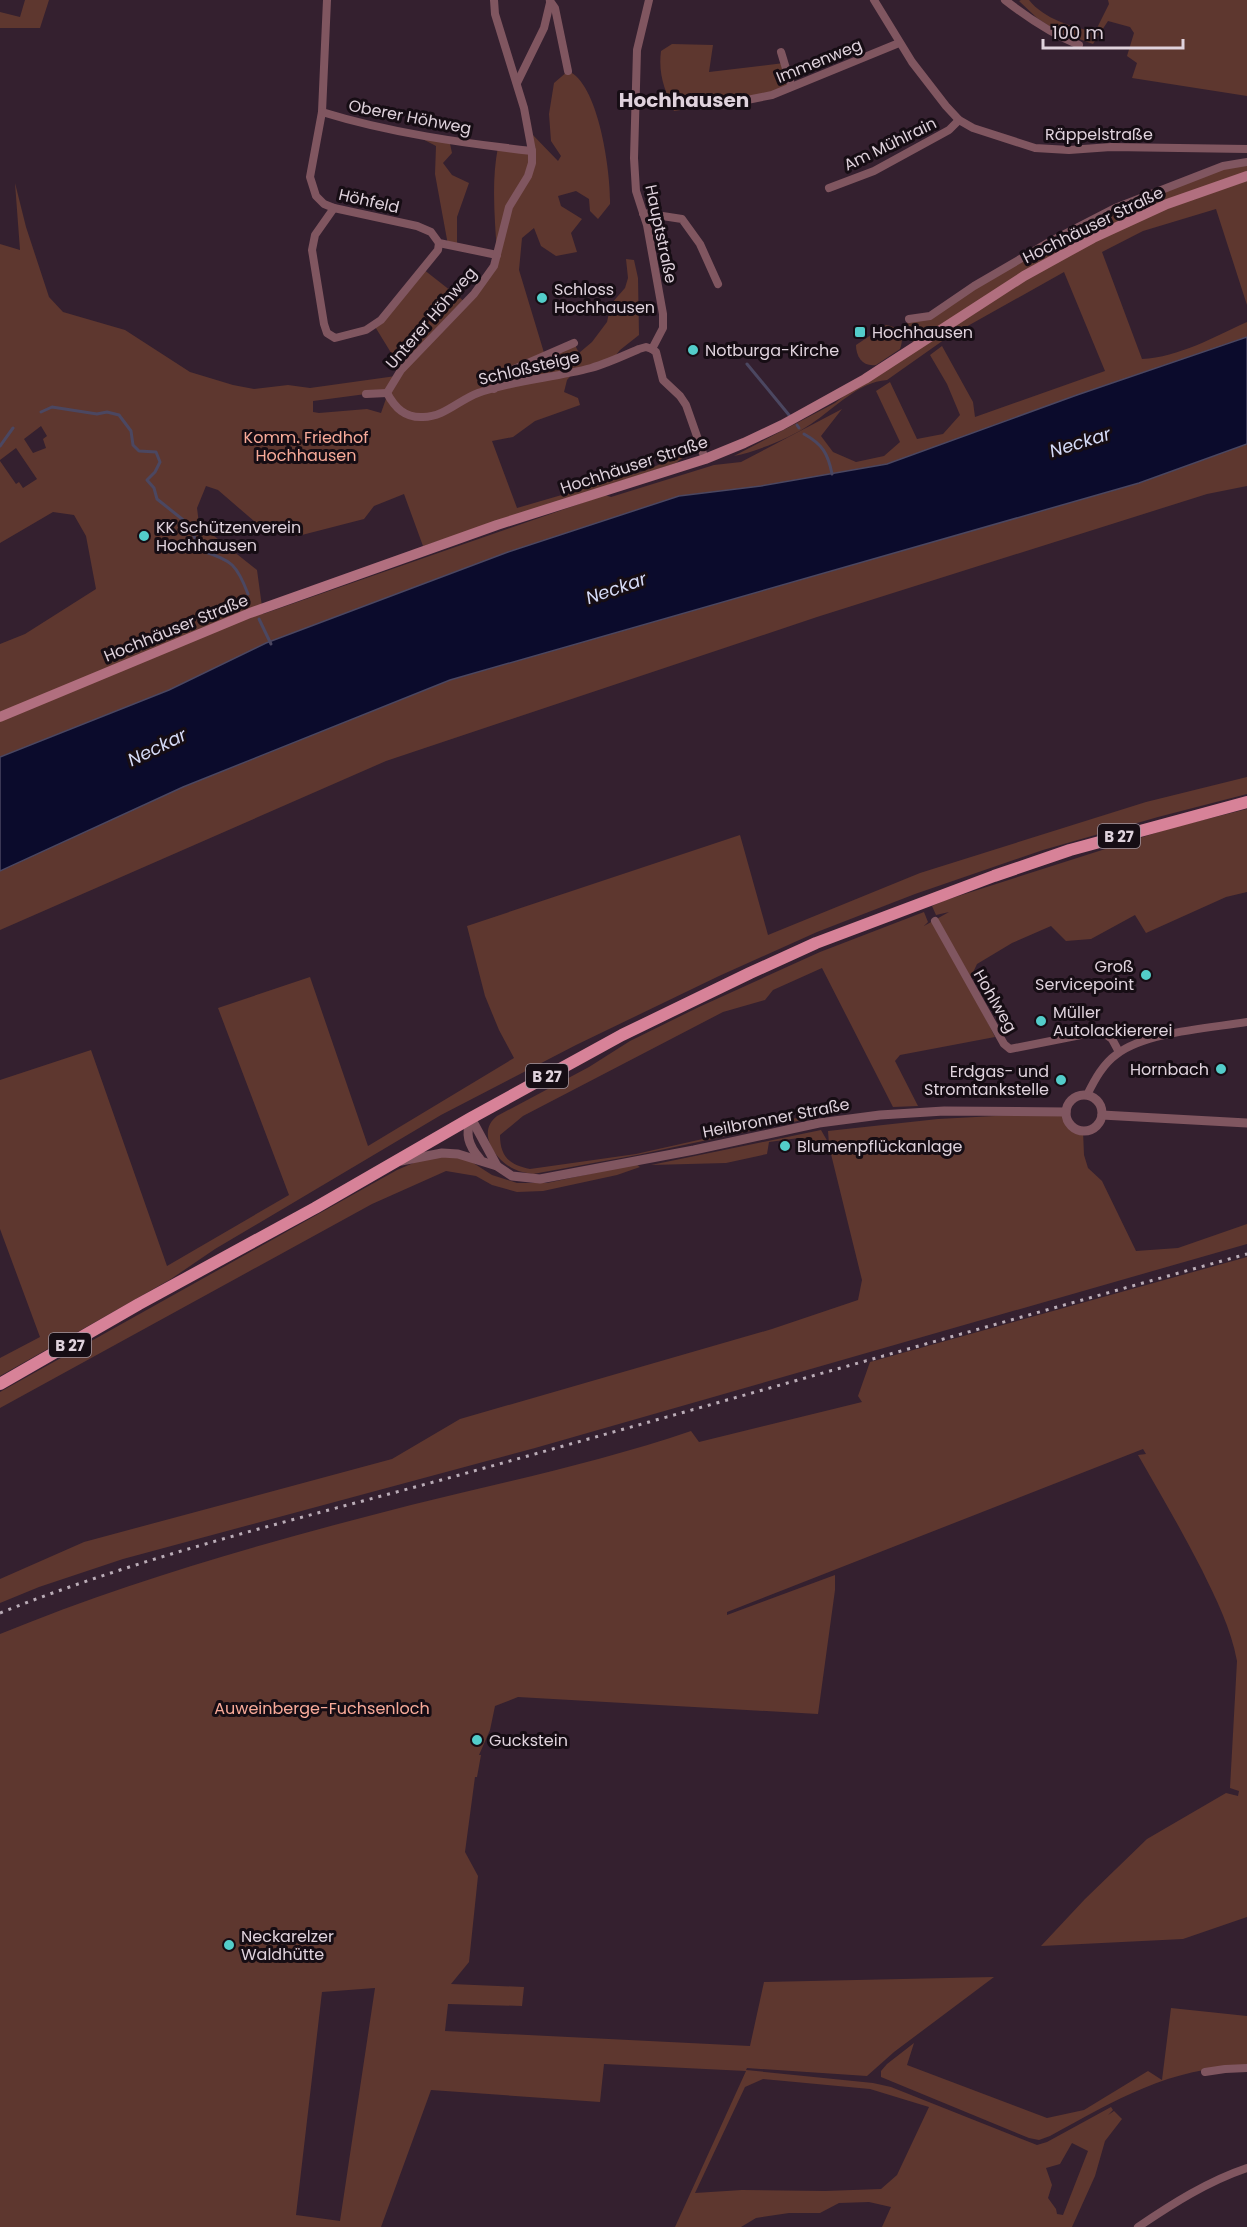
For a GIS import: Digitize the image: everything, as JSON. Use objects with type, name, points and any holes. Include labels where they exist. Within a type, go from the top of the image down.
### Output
[{"type":"main road","name":"Hochhäuser Straße","points":[[0,717],[261,609],[505,522],[705,459],[782,425],[866,379],[1024,276],[1093,238],[1167,204],[1247,176]]},
{"type":"main road","name":"B 27","points":[[0,1384],[622,1035],[750,973],[816,943],[993,876],[1070,850],[1247,802]]},
{"type":"street","points":[[322,111],[327,0]]},
{"type":"street","name":"Unterer Höhweg","points":[[366,394],[387,393],[401,370],[474,294],[494,266],[509,207],[528,176],[532,163],[532,151],[524,108],[495,14],[494,0]]},
{"type":"street","name":"Hauptstraße","points":[[649,0],[637,50],[634,158],[636,191],[648,225],[663,314],[663,328],[652,349]]},
{"type":"street","name":"Räppelstraße","points":[[874,0],[912,62],[959,120],[973,128],[1035,148],[1069,150],[1112,147],[1247,149]]},
{"type":"street","points":[[1005,0],[1023,15],[1079,45]]},
{"type":"street","points":[[517,83],[544,28],[550,2]]},
{"type":"street","points":[[550,2],[555,8],[568,71]]},
{"type":"street","name":"Immenweg","points":[[747,100],[772,95],[791,85],[899,43]]},
{"type":"street","points":[[781,52],[791,85]]},
{"type":"street","name":"Oberer Höhweg","points":[[322,111],[358,122],[409,132],[532,151]]},
{"type":"street","name":"Höhfeld","points":[[322,111],[310,177],[316,196],[324,204],[417,226],[431,232],[439,243],[498,255]]},
{"type":"street","name":"Am Mühlrain","points":[[829,188],[874,171],[950,130],[959,120]]},
{"type":"street","points":[[909,319],[930,316],[1001,270],[1114,208],[1223,166],[1247,162]]},
{"type":"street","points":[[334,208],[315,235],[312,250],[324,324],[327,333],[335,338],[366,330],[381,320],[438,250],[439,243]]},
{"type":"street","points":[[643,213],[682,219],[700,244],[718,284]]},
{"type":"street","points":[[494,389],[498,376],[574,343]]},
{"type":"street","name":"Schloßsteige","points":[[387,393],[398,410],[409,415],[432,416],[456,406],[475,394],[591,368],[639,348],[652,349]]},
{"type":"street","points":[[652,349],[656,352],[663,380],[686,405],[705,459]]},
{"type":"street","name":"Hohlweg","points":[[935,921],[1004,1044],[1010,1049],[1101,1031],[1112,1040],[1119,1052]]},
{"type":"street","points":[[1088,1095],[1094,1079],[1111,1059],[1136,1043],[1247,1022]]},
{"type":"street","points":[[1088,1095],[1093,1096],[1100,1104],[1102,1115],[1098,1125],[1083,1131],[1073,1127],[1066,1112],[1075,1097],[1088,1095]]},
{"type":"street","name":"Heilbronner Straße","points":[[393,1162],[442,1153],[458,1154],[497,1166],[512,1176],[540,1179],[694,1150],[819,1122],[944,1111],[1066,1112]]},
{"type":"street","points":[[1102,1115],[1247,1123]]},
{"type":"street","points":[[471,1118],[467,1129],[468,1139],[473,1151],[481,1161]]},
{"type":"street","points":[[471,1118],[497,1166]]},
{"type":"street","points":[[1205,2073],[1247,2068]]},
{"type":"street","points":[[1138,2227],[1167,2207],[1214,2182],[1247,2168]]},
{"type":"green space","points":[[25,0],[49,0],[40,28],[0,28],[0,12],[20,17]]},
{"type":"green space","points":[[1029,0],[1042,12],[1059,21],[1095,32],[1109,4],[1108,0],[1247,0],[1247,96],[1132,78],[1137,63],[1127,56],[1134,33],[1130,27],[1108,21],[1093,44],[1057,31],[1037,18],[1019,1]]},
{"type":"green space","points":[[672,44],[713,45],[709,72],[784,63],[791,85],[747,100],[674,111],[660,68],[661,51]]},
{"type":"green space","name":"Komm. Friedhof Hochhausen","points":[[568,71],[579,79],[588,93],[601,131],[608,172],[610,204],[598,219],[590,211],[589,199],[576,191],[558,196],[561,206],[582,219],[571,233],[577,252],[556,256],[541,246],[534,228],[522,238],[519,270],[545,356],[574,343],[579,353],[592,342],[607,322],[611,304],[625,288],[628,278],[626,259],[634,260],[638,278],[639,335],[620,350],[611,361],[575,371],[567,380],[564,392],[578,398],[580,405],[535,421],[513,437],[492,441],[517,508],[644,471],[670,460],[681,448],[691,451],[676,463],[423,546],[404,494],[374,506],[364,519],[298,536],[262,528],[218,490],[206,486],[197,508],[199,524],[257,570],[263,614],[605,495],[611,497],[714,465],[741,462],[842,409],[821,436],[833,452],[856,462],[884,456],[900,442],[876,391],[890,382],[917,439],[943,434],[960,415],[947,384],[930,355],[942,346],[973,402],[975,417],[1105,371],[1064,272],[948,337],[887,380],[856,391],[803,429],[774,443],[734,456],[835,403],[865,379],[916,346],[904,329],[909,319],[930,316],[1051,241],[1181,181],[1247,162],[1247,305],[1216,209],[1143,231],[1102,252],[1142,359],[1183,350],[1247,322],[1247,337],[1077,395],[887,464],[761,486],[679,496],[508,552],[266,643],[169,690],[0,757],[0,644],[25,634],[96,589],[86,536],[74,515],[53,512],[0,543],[0,461],[16,484],[19,482],[23,488],[37,479],[16,448],[0,460],[0,244],[20,250],[15,183],[26,227],[49,297],[63,312],[125,330],[190,372],[233,385],[254,389],[288,385],[310,388],[396,376],[401,369],[374,325],[423,269],[465,302],[497,255],[494,188],[498,147],[532,151],[529,131],[558,161],[561,156],[551,141],[549,114],[554,83]],"holes":[[[388,393],[381,413],[367,409],[313,412],[313,401]],[[41,426],[47,436],[43,439],[46,448],[33,453],[24,439]]]},
{"type":"green space","points":[[409,132],[449,139],[452,153],[443,163],[452,175],[469,183],[457,217],[457,247],[448,245],[435,174],[436,146]]},
{"type":"green space","points":[[886,325],[900,333],[902,340],[900,349],[876,365],[864,363],[857,353],[856,345]]},
{"type":"green space","points":[[1247,444],[1247,486],[1207,494],[817,617],[386,761],[0,930],[0,871],[183,787],[450,680],[1139,483]]},
{"type":"green space","points":[[1247,777],[1247,794],[1043,850],[915,894],[817,932],[719,976],[576,1045],[441,1115],[215,1249],[171,1279],[0,1376],[0,1358],[40,1337],[0,1229],[0,1080],[91,1050],[167,1266],[289,1195],[218,1008],[310,977],[368,1146],[514,1058],[485,996],[467,926],[740,835],[768,935],[920,873],[1146,802]]},
{"type":"green space","points":[[1247,809],[1247,892],[1226,897],[1146,933],[1135,915],[1091,939],[1066,941],[1051,926],[1012,943],[977,964],[968,983],[995,1037],[900,1055],[895,1061],[918,1106],[893,1107],[822,968],[773,990],[765,1000],[723,1012],[523,1116],[500,1135],[500,1142],[504,1154],[511,1162],[530,1169],[636,1154],[805,1116],[807,1119],[637,1155],[533,1174],[507,1165],[491,1145],[488,1130],[497,1116],[589,1067],[630,1041],[820,952],[924,912],[928,922],[924,926],[949,912],[936,915],[932,906],[946,900],[1171,828]]},
{"type":"green space","points":[[1066,1112],[1072,1124],[1083,1131],[1084,1155],[1088,1168],[1102,1181],[1136,1251],[1178,1248],[1247,1224],[1247,1244],[535,1448],[123,1559],[39,1587],[0,1603],[0,1579],[84,1542],[392,1459],[460,1419],[772,1329],[858,1300],[862,1280],[829,1146],[801,1149],[799,1138],[769,1142],[767,1154],[726,1163],[651,1165],[821,1130],[829,1144],[828,1131],[938,1119]]},
{"type":"green space","points":[[442,1155],[467,1159],[492,1175],[517,1183],[547,1183],[636,1164],[640,1167],[617,1175],[543,1191],[517,1192],[492,1185],[476,1176],[446,1171],[372,1204],[0,1408],[0,1392],[397,1170],[418,1161]]},
{"type":"green space","name":"Auweinberge-Fuchsenloch","points":[[1247,1257],[1247,1917],[1183,1939],[1041,1946],[1085,1899],[1147,1839],[1226,1793],[1238,1796],[1239,1791],[1230,1788],[1237,1661],[1231,1637],[1202,1570],[1138,1455],[1146,1454],[1143,1449],[727,1612],[727,1615],[835,1575],[835,1590],[818,1714],[518,1697],[495,1706],[490,1730],[479,1755],[481,1755],[477,1777],[475,1777],[465,1852],[478,1876],[469,1962],[451,1984],[524,1987],[522,2006],[448,2004],[445,2031],[750,2046],[764,1982],[994,1977],[894,2052],[867,2076],[747,2068],[746,2070],[873,2083],[891,2087],[1037,2145],[1047,2142],[1111,2107],[1113,2110],[1108,2115],[1114,2111],[1122,2119],[1105,2141],[1095,2176],[1072,2227],[882,2227],[891,2207],[869,2202],[839,2203],[820,2213],[789,2213],[756,2218],[741,2227],[675,2227],[746,2071],[604,2064],[600,2102],[431,2090],[381,2227],[0,2227],[0,1634],[50,1614],[203,1562],[306,1533],[587,1462],[691,1431],[699,1442],[862,1402],[858,1396],[870,1362]],"holes":[[[375,1988],[340,2221],[296,2215],[322,1992]],[[763,2079],[870,2089],[929,2107],[897,2175],[881,2189],[742,2190],[695,2193],[745,2087]],[[1072,2143],[1088,2151],[1063,2215],[1057,2214],[1048,2198],[1052,2185],[1046,2168],[1060,2164]]]},
{"type":"green space","points":[[1171,2008],[1247,2016],[1247,2066],[1193,2072],[1168,2079],[1121,2098],[1039,2140],[1029,2138],[881,2077],[881,2071],[887,2064],[914,2043],[907,2065],[1047,2118],[1084,2110],[1148,2071],[1162,2080]]},
{"type":"water","name":"Neckar","points":[[1247,337],[1247,444],[1139,483],[450,680],[183,787],[0,871],[0,757],[169,690],[266,643],[508,552],[679,496],[761,486],[887,464],[1077,395]]},
{"type":"waterway","points":[[747,364],[789,415]]},
{"type":"waterway","points":[[41,412],[52,407],[119,415],[131,431],[133,445],[139,451],[156,452],[160,462],[155,472],[147,480],[154,488],[157,499],[187,523],[202,551],[220,557],[237,570],[248,594]]},
{"type":"waterway","points":[[0,446],[13,428]]},
{"type":"waterway","points":[[804,434],[823,450],[832,474]]},
{"type":"waterway","points":[[259,619],[271,644]]},
{"type":"railway","points":[[0,1613],[178,1552],[1247,1254]]},
{"type":"place","name":"Schloss Hochhausen","points":[[542,298]]},
{"type":"place","name":"Hochhausen","points":[[860,332]]},
{"type":"place","name":"Notburga-Kirche","points":[[693,350]]},
{"type":"place","name":"KK Schützenverein Hochhausen","points":[[144,536]]},
{"type":"place","name":"Groß Servicepoint","points":[[1146,975]]},
{"type":"place","name":"Müller Autolackiererei","points":[[1041,1021]]},
{"type":"place","name":"Hornbach","points":[[1221,1069]]},
{"type":"place","name":"Erdgas- und Stromtankstelle","points":[[1061,1080]]},
{"type":"place","name":"Blumenpflückanlage","points":[[785,1146]]},
{"type":"place","name":"Guckstein","points":[[477,1740]]},
{"type":"place","name":"Neckarelzer Waldhütte","points":[[229,1945]]},
{"type":"district","name":"Hochhausen","points":[[684,100]]}]
